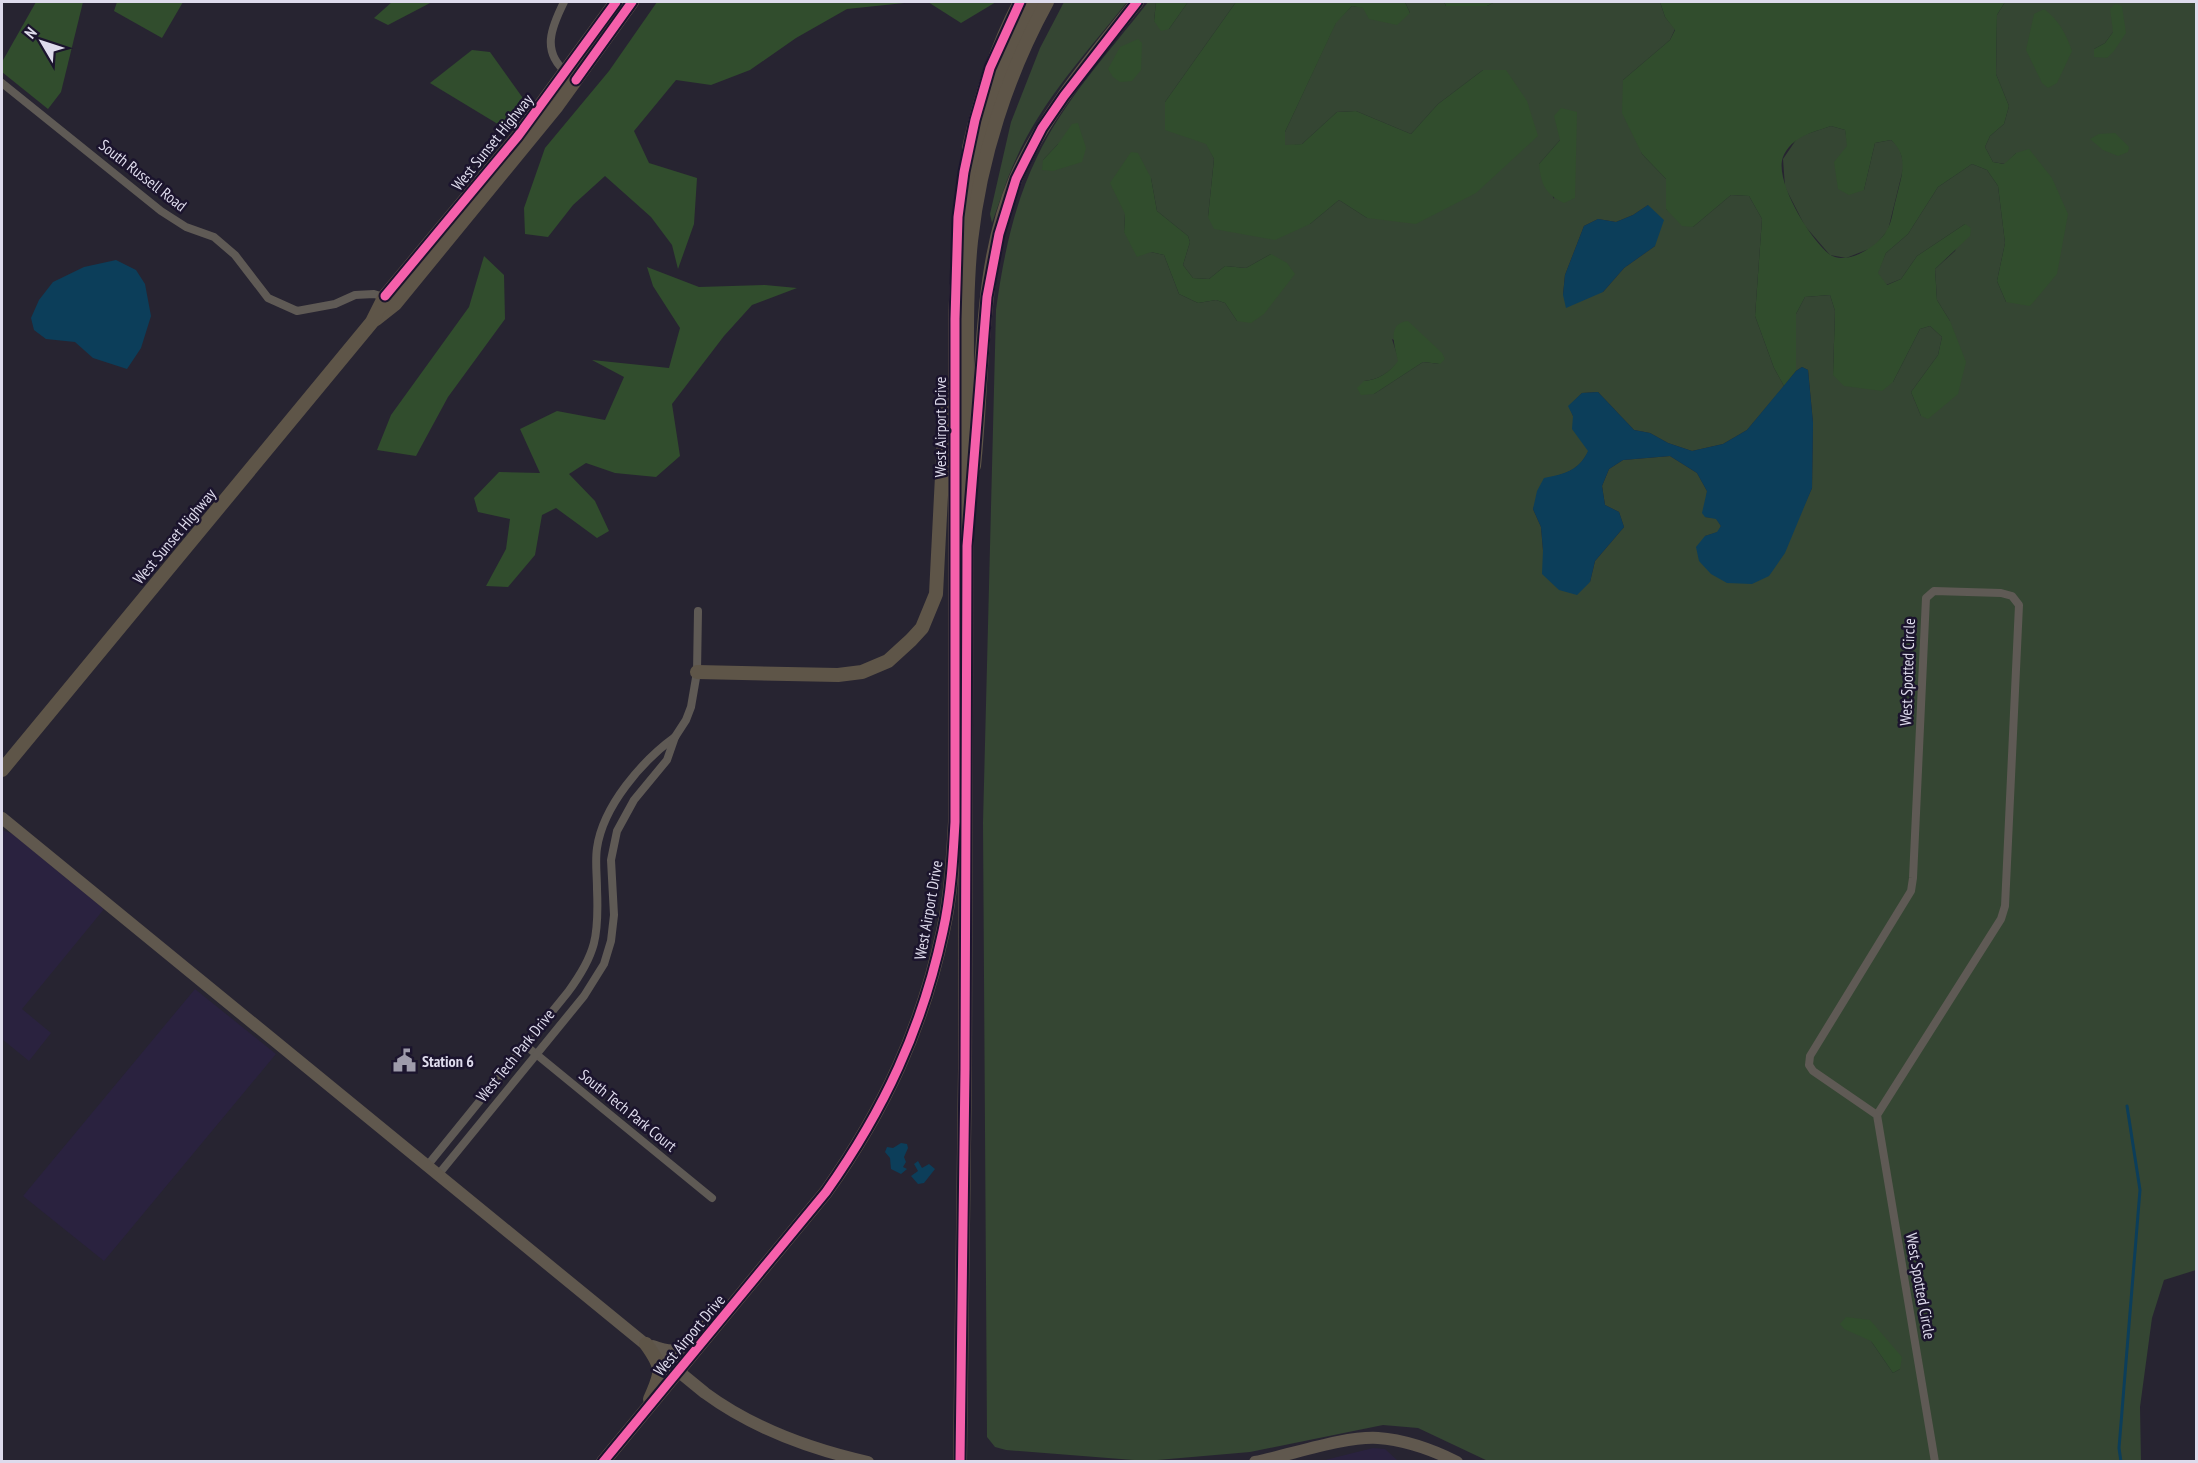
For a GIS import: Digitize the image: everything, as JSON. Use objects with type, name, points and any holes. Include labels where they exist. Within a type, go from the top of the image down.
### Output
[{"type":"main road","name":"West Sunset Highway","points":[[2,770],[390,300],[495,184],[571,76],[616,2]]},
{"type":"main road","name":"West Sunset Highway","points":[[571,76],[632,2]]},
{"type":"main road","points":[[958,257],[958,217],[964,172],[975,120],[990,68],[1020,2]]},
{"type":"main road","name":"West Airport Drive","points":[[603,1461],[826,1192],[871,1124],[895,1078],[911,1040],[931,979],[948,905],[955,822],[955,348],[958,257],[969,182],[983,127],[1008,56],[1034,2]]},
{"type":"main road","name":"West Airport Drive","points":[[960,1461],[965,1069],[969,275],[974,221],[985,165],[1002,105],[1020,57],[1047,2]]},
{"type":"main road","points":[[967,546],[987,297],[997,243],[1007,206],[1016,179],[1042,128],[1077,78],[1137,2]]},
{"type":"main road","points":[[697,672],[838,675],[862,672],[888,661],[922,628],[936,594],[945,417],[955,348]]},
{"type":"main road","points":[[2,818],[719,1403],[777,1434],[836,1455],[868,1461]]},
{"type":"main road","points":[[646,1344],[665,1351],[677,1351],[687,1344],[706,1323],[736,1302]]},
{"type":"main road","points":[[645,1411],[660,1373],[656,1358],[646,1344]]},
{"type":"main road","points":[[1256,1461],[1376,1438],[1428,1449],[1457,1461]]},
{"type":"street","points":[[564,2],[555,20],[550,47],[557,65],[571,76]]},
{"type":"street","name":"South Russell Road","points":[[2,83],[161,211],[186,227],[214,237],[235,255],[268,298],[297,311],[335,304],[355,295],[374,294],[390,300]]},
{"type":"street","name":"West Spotted Circle","points":[[1877,1115],[1813,1071],[1809,1065],[1810,1056],[1911,891],[1926,598],[1934,591],[2001,593],[2012,596],[2019,605],[2006,906],[2001,919],[1877,1115],[1935,1461]]},
{"type":"street","name":"West Tech Park Drive","points":[[438,1175],[596,980],[609,951],[614,915],[611,860],[617,831],[634,800],[667,760],[675,737],[691,707],[697,672],[698,611]]},
{"type":"street","name":"West Tech Park Drive","points":[[427,1166],[580,976],[594,946],[598,918],[597,856],[603,826],[622,791],[656,751],[675,737]]},
{"type":"street","points":[[603,826],[617,831]]},
{"type":"street","points":[[594,946],[609,951]]},
{"type":"street","name":"South Tech Park Court","points":[[525,1045],[712,1198]]},
{"type":"shaded area","points":[[2,830],[13,834],[104,909],[22,1009],[51,1033],[29,1061],[2,1039]]},
{"type":"shaded area","points":[[195,989],[276,1054],[104,1261],[23,1196]]},
{"type":"shaded area","points":[[1373,1448],[1385,1449],[1398,1461],[1321,1461]]},
{"type":"green space","points":[[36,2],[83,2],[61,92],[48,109],[2,72],[2,62]]},
{"type":"green space","points":[[117,2],[183,2],[162,38],[114,11]]},
{"type":"green space","points":[[392,2],[432,2],[388,25],[374,18]]},
{"type":"green space","points":[[657,2],[914,2],[847,9],[796,38],[750,70],[711,85],[676,80],[634,131],[649,163],[697,178],[694,224],[678,269],[672,245],[651,217],[605,176],[573,205],[548,237],[525,234],[524,208],[545,148],[609,71]]},
{"type":"green space","points":[[928,2],[996,2],[961,23]]},
{"type":"green space","points":[[1064,2],[1127,2],[1052,96],[1039,116],[1012,167],[992,223],[990,214],[1011,122],[1040,48]]},
{"type":"green space","points":[[1148,2],[1156,2],[1154,21],[1169,29],[1188,2],[1236,2],[1165,102],[1207,144],[1214,159],[1208,217],[1310,224],[1339,200],[1367,218],[1506,70],[1483,70],[1438,104],[1411,134],[1356,111],[1337,112],[1302,144],[1284,146],[1285,132],[1336,22],[1352,6],[1410,13],[1405,2],[1444,2],[1446,6],[1487,6],[1495,2],[1660,2],[1665,17],[1675,29],[1670,40],[1623,80],[1642,154],[1666,179],[1666,209],[1693,227],[1731,195],[1749,196],[1762,219],[1755,316],[1774,368],[1784,386],[1747,430],[1723,444],[1692,451],[1668,443],[1650,433],[1634,430],[1598,392],[1582,393],[1569,406],[1573,416],[1573,429],[1589,450],[1576,467],[1544,479],[1533,509],[1541,527],[1543,550],[1590,582],[1595,561],[1624,527],[1619,512],[1605,505],[1602,486],[1609,469],[1623,460],[1670,456],[1697,473],[1707,491],[1705,517],[1716,518],[1721,526],[1718,532],[1705,536],[1798,519],[1812,488],[1813,423],[1808,370],[1802,367],[1796,371],[1796,314],[1805,297],[1830,295],[1835,311],[1833,375],[1893,382],[1920,329],[1930,326],[1942,337],[1938,355],[1911,392],[1921,416],[1950,321],[1937,300],[1935,269],[1955,251],[1965,224],[1917,256],[1901,279],[1886,285],[1877,273],[1886,253],[1908,234],[1938,187],[1972,164],[1987,170],[1998,186],[2005,243],[1997,281],[2006,302],[2016,153],[2005,164],[1993,162],[1985,147],[1990,136],[2004,124],[2009,106],[1996,74],[1997,15],[2005,2],[2196,2],[2196,1270],[2164,1280],[2152,1318],[2140,1407],[2141,1461],[1490,1462],[1418,1428],[1383,1425],[1250,1452],[1146,1461],[1006,1450],[995,1447],[987,1437],[983,823],[996,310],[1010,232],[1022,193],[1037,157],[1074,96]],"holes":[[[2113,32],[2107,58],[2094,49],[2105,43]],[[1560,140],[1554,199],[1539,164]],[[1058,144],[1082,161],[1043,160]],[[1151,178],[1157,211],[1188,236],[1190,242],[1183,265],[1193,278],[1209,279],[1225,266],[1246,268],[1271,254],[1237,321],[1225,303],[1216,300],[1198,303],[1179,294],[1164,255],[1151,252],[1124,232],[1125,214]],[[1648,205],[1655,246],[1624,268],[1603,292],[1563,295],[1565,275],[1584,226],[1598,219],[1616,222]],[[1392,339],[1440,364],[1423,362],[1374,394],[1364,381],[1388,372],[1399,361]],[[1871,1341],[1900,1369],[1893,1373]]]},
{"type":"green space","points":[[1156,2],[1188,2],[1169,29],[1161,31],[1154,21]]},
{"type":"green space","points":[[1236,2],[1405,2],[1410,13],[1397,25],[1369,19],[1363,8],[1352,6],[1336,23],[1285,132],[1285,145],[1302,144],[1337,112],[1356,111],[1411,134],[1438,104],[1483,70],[1506,70],[1527,101],[1538,136],[1476,193],[1416,224],[1367,218],[1339,200],[1310,224],[1275,240],[1214,229],[1208,217],[1214,159],[1206,144],[1165,130],[1165,102]]},
{"type":"green space","points":[[1444,2],[1495,2],[1487,6],[1446,6]]},
{"type":"green space","points":[[1660,2],[2005,2],[1997,15],[1996,74],[2009,106],[2004,124],[1990,136],[1985,147],[1993,162],[2004,164],[2016,153],[2029,149],[2052,178],[2068,214],[2057,274],[2030,306],[2006,302],[1997,281],[2005,243],[1998,186],[1987,170],[1972,164],[1938,187],[1908,234],[1886,253],[1878,273],[1887,285],[1901,279],[1917,256],[1965,224],[1971,228],[1970,236],[1935,269],[1937,300],[1950,321],[1966,362],[1958,394],[1928,419],[1921,416],[1911,392],[1938,355],[1942,337],[1930,326],[1920,329],[1893,382],[1882,391],[1844,386],[1833,375],[1835,311],[1830,295],[1805,297],[1796,314],[1796,371],[1784,386],[1774,368],[1755,316],[1762,219],[1749,196],[1731,195],[1693,227],[1682,226],[1666,209],[1666,179],[1642,154],[1622,113],[1623,80],[1670,40],[1675,30],[1665,17]],"holes":[[[1831,126],[1845,130],[1847,146],[1834,162],[1838,189],[1849,195],[1864,190],[1875,143],[1891,140],[1900,153],[1903,168],[1887,230],[1870,248],[1844,258],[1829,254],[1821,247],[1804,223],[1789,194],[1782,167],[1783,157],[1797,140]]]},
{"type":"green space","points":[[2115,4],[2122,6],[2126,33],[2107,58],[2094,57],[2094,49],[2105,43],[2113,32],[2110,9]]},
{"type":"green space","points":[[2044,9],[2061,28],[2072,51],[2057,83],[2048,88],[2042,83],[2026,50],[2034,14]]},
{"type":"green space","points":[[1138,39],[1142,43],[1141,70],[1132,81],[1120,82],[1108,69],[1120,47]]},
{"type":"green space","points":[[472,50],[490,52],[525,101],[506,129],[430,83]]},
{"type":"green space","points":[[1561,108],[1577,112],[1575,198],[1564,203],[1552,196],[1545,188],[1539,164],[1560,140],[1554,116]]},
{"type":"green space","points":[[1078,123],[1086,148],[1082,162],[1053,171],[1042,170],[1043,160],[1072,124]]},
{"type":"green space","points":[[1831,126],[1845,130],[1848,146],[1864,190],[1875,143],[1891,140],[1899,147],[1904,165],[1888,230],[1874,247],[1846,258],[1830,255],[1805,226],[1785,187],[1783,159],[1798,137]]},
{"type":"green space","points":[[2115,133],[2129,147],[2128,152],[2118,156],[2103,150],[2090,139],[2099,134]]},
{"type":"green space","points":[[1131,152],[1138,153],[1151,178],[1157,211],[1188,236],[1190,242],[1183,265],[1193,278],[1209,279],[1225,266],[1246,268],[1271,254],[1287,263],[1295,274],[1264,314],[1251,323],[1237,321],[1225,303],[1216,300],[1198,303],[1179,294],[1164,255],[1151,252],[1137,257],[1124,232],[1125,214],[1110,183]]},
{"type":"green space","points":[[484,256],[504,275],[505,319],[448,397],[416,456],[377,450],[391,415],[469,307]]},
{"type":"green space","points":[[647,267],[699,287],[765,285],[797,288],[752,305],[724,336],[672,404],[680,456],[656,477],[615,473],[586,463],[569,474],[595,501],[609,531],[597,538],[556,508],[542,515],[535,555],[508,587],[486,586],[506,549],[510,519],[478,512],[474,498],[499,472],[540,473],[520,429],[557,411],[605,420],[624,377],[592,360],[669,368],[680,328],[653,286]]},
{"type":"green space","points":[[1408,321],[1442,353],[1445,359],[1440,364],[1423,362],[1374,394],[1361,395],[1357,388],[1364,381],[1383,375],[1398,361],[1394,331],[1401,323]]},
{"type":"green space","points":[[1846,1317],[1870,1320],[1902,1357],[1900,1369],[1893,1373],[1871,1341],[1844,1329],[1840,1324]]},
{"type":"water","points":[[1648,205],[1664,220],[1655,246],[1624,268],[1603,292],[1566,308],[1563,295],[1565,275],[1584,226],[1598,219],[1616,222]]},
{"type":"water","points":[[116,260],[136,270],[145,284],[151,316],[141,348],[127,369],[93,358],[75,342],[46,339],[34,330],[31,318],[39,300],[53,282],[84,267]]},
{"type":"water","points":[[1802,367],[1808,370],[1813,423],[1812,488],[1785,553],[1769,576],[1752,584],[1727,583],[1711,574],[1699,561],[1696,547],[1705,536],[1717,532],[1721,526],[1716,519],[1705,517],[1702,513],[1707,491],[1697,473],[1670,456],[1623,460],[1609,469],[1602,486],[1605,505],[1619,512],[1624,527],[1595,561],[1590,582],[1577,595],[1559,590],[1542,574],[1541,527],[1533,509],[1537,491],[1544,478],[1564,473],[1575,467],[1588,451],[1572,429],[1573,416],[1568,406],[1582,393],[1598,392],[1634,430],[1650,433],[1668,443],[1692,451],[1723,444],[1747,430],[1796,371]]},
{"type":"water","points":[[901,1143],[907,1144],[908,1148],[903,1167],[907,1169],[901,1174],[891,1169],[890,1158],[885,1152],[887,1147],[893,1148]]},
{"type":"water","points":[[918,1161],[922,1168],[929,1164],[935,1169],[924,1183],[918,1184],[911,1176],[918,1171],[914,1164]]},
{"type":"waterway","points":[[2121,1462],[2119,1448],[2140,1190],[2127,1106]]},
{"type":"cycle path","points":[[385,296],[518,136],[616,2]]},
{"type":"cycle path","points":[[576,80],[632,2]]},
{"type":"cycle path","points":[[603,1462],[826,1192],[847,1161],[898,1068],[924,1002],[934,967],[948,904],[955,822],[955,319],[958,217],[964,172],[975,120],[990,68],[1020,2]]},
{"type":"cycle path","points":[[960,1462],[965,1069],[967,546],[987,297],[999,234],[1016,179],[1027,157],[1042,128],[1064,96],[1137,2]]},
{"type":"place","name":"Station 6","points":[[404,1061]]}]
